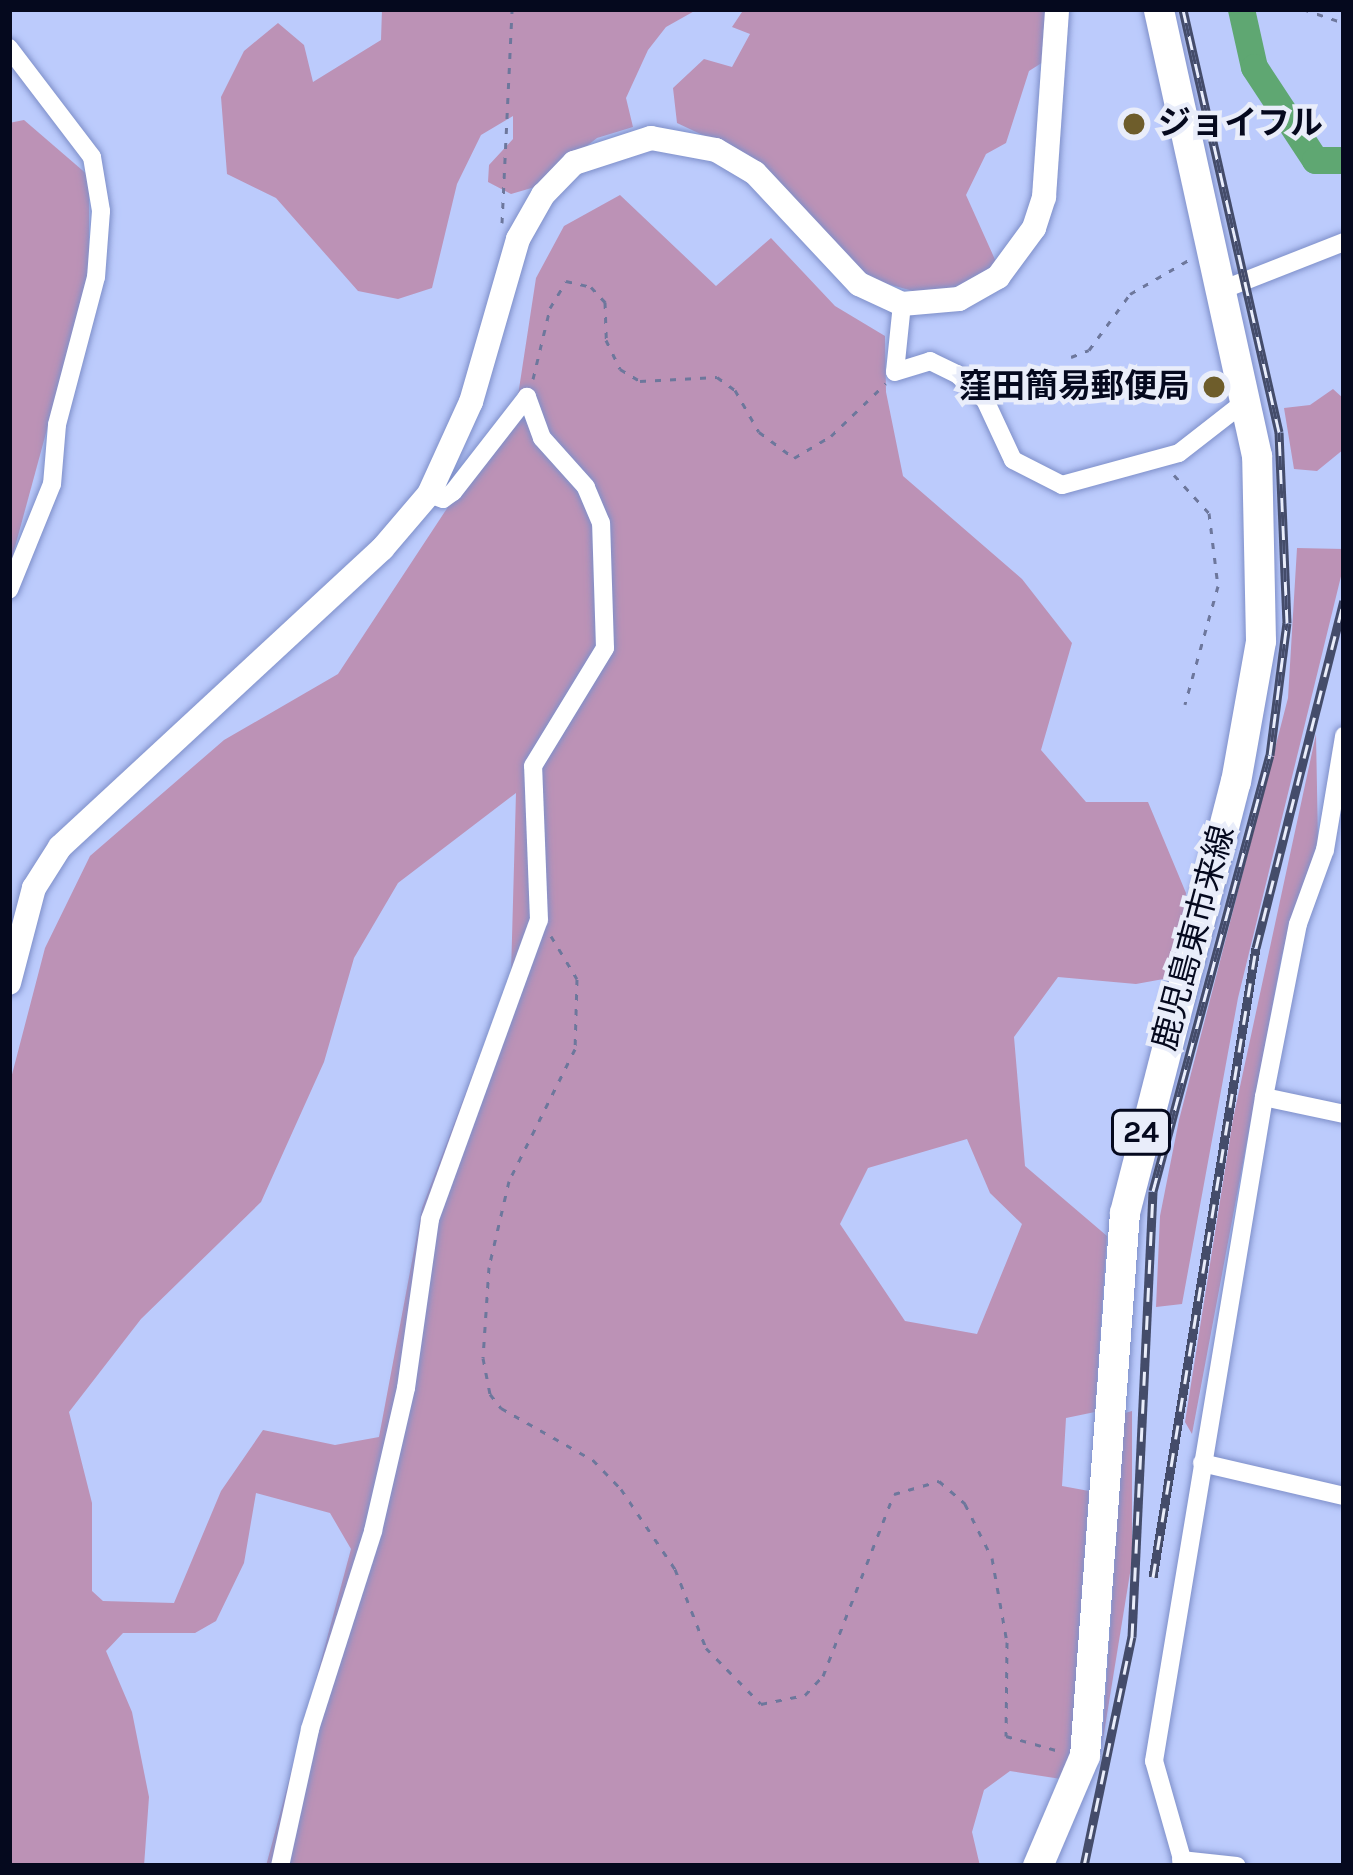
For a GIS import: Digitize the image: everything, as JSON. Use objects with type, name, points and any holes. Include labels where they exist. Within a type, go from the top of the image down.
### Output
[{"type":"main road","name":"鹿児島東市来線","points":[[1038,1866],[1085,1756],[1125,1213],[1256,685],[1264,523],[1247,400],[1160,9]]},
{"type":"street","points":[[9,983],[34,888],[60,848],[382,549],[429,494],[471,402],[518,239],[543,195],[601,148],[651,138],[716,150],[755,173],[846,275],[902,304],[974,293],[1023,250],[1044,197],[1057,9]]},
{"type":"street","points":[[9,48],[92,158],[101,211],[96,277],[57,425],[52,484],[9,590]]},
{"type":"street","points":[[1224,290],[1344,242]]},
{"type":"street","points":[[902,304],[895,372],[930,361],[956,374],[986,400],[1013,460],[1062,484],[1180,453],[1247,400]]},
{"type":"street","points":[[429,494],[443,500],[453,492],[526,398]]},
{"type":"street","points":[[280,1866],[310,1729],[373,1531],[406,1388],[430,1219],[539,920],[533,766],[598,667],[607,625],[595,502],[542,438],[526,398]]},
{"type":"street","points":[[1238,1866],[1183,1863],[1153,1774],[1264,1096],[1298,924],[1325,850],[1344,736]]},
{"type":"street","points":[[1264,1096],[1344,1114]]},
{"type":"street","points":[[1202,1463],[1344,1496]]},
{"type":"path","points":[[501,236],[512,9]]},
{"type":"path","points":[[1303,9],[1344,23]]},
{"type":"path","points":[[1071,357],[1089,350],[1130,294],[1212,246]]},
{"type":"path","points":[[526,398],[550,308],[566,281],[591,287],[605,302],[606,340],[620,369],[640,381],[717,377],[735,390],[759,432],[794,458],[831,436],[895,372]]},
{"type":"path","points":[[1149,459],[1190,485],[1209,513],[1218,586],[1185,704]]},
{"type":"path","points":[[539,920],[568,960],[581,1002],[567,1073],[504,1202],[486,1306],[490,1394],[500,1408],[593,1460],[621,1490],[675,1569],[706,1648],[761,1704],[805,1695],[823,1676],[894,1494],[939,1481],[964,1504],[992,1558],[1006,1628],[1006,1736],[1085,1756]]},
{"type":"shaded area","points":[[382,9],[698,9],[666,27],[648,50],[626,98],[633,127],[597,138],[535,187],[511,194],[488,182],[489,165],[513,139],[513,116],[481,135],[457,184],[432,288],[398,299],[358,291],[276,198],[227,174],[221,97],[244,51],[278,23],[304,45],[313,82],[381,40]]},
{"type":"shaded area","points":[[744,9],[1050,9],[1051,57],[1029,71],[1006,143],[986,154],[966,195],[997,264],[955,290],[924,294],[869,279],[728,147],[677,123],[673,88],[704,59],[732,67],[750,34],[732,27]]},
{"type":"shaded area","points":[[24,120],[89,176],[89,275],[9,569],[9,123]]},
{"type":"shaded area","points":[[620,195],[716,286],[771,238],[835,306],[885,336],[886,392],[903,476],[1022,579],[1072,643],[1041,750],[1086,802],[1148,802],[1186,893],[1180,976],[1136,984],[1058,977],[1014,1037],[1025,1166],[1107,1236],[1095,1412],[1066,1418],[1062,1486],[1089,1491],[1070,1760],[1061,1779],[1010,1771],[984,1790],[972,1832],[980,1866],[266,1866],[351,1549],[330,1513],[256,1493],[244,1563],[216,1621],[195,1633],[123,1633],[106,1651],[132,1712],[149,1797],[144,1866],[9,1866],[9,1086],[45,948],[90,856],[224,740],[338,674],[517,402],[536,278],[564,226]],"holes":[[[516,793],[511,974],[422,1208],[379,1437],[335,1445],[263,1430],[221,1491],[174,1603],[103,1601],[92,1591],[92,1503],[69,1412],[141,1319],[261,1202],[324,1062],[354,958],[398,883]],[[967,1139],[990,1193],[1022,1224],[977,1334],[905,1321],[840,1224],[868,1168]]]},
{"type":"shaded area","points":[[1333,389],[1344,399],[1344,449],[1317,471],[1294,469],[1284,408],[1310,405]]},
{"type":"shaded area","points":[[1297,548],[1344,549],[1344,564],[1238,998],[1182,1304],[1156,1307],[1160,1216],[1179,1120],[1288,698]]},
{"type":"shaded area","points":[[1316,734],[1318,841],[1282,955],[1192,1434],[1185,1422],[1233,1119]]},
{"type":"shaded area","points":[[1132,1411],[1132,1561],[1102,1745],[1125,1413]]},
{"type":"waterway","points":[[1241,9],[1254,67],[1315,160],[1344,160]]},
{"type":"railway","points":[[1084,1866],[1132,1637],[1153,1191],[1270,755],[1287,623],[1279,432],[1183,9]]},
{"type":"railway","points":[[1153,1577],[1256,948],[1344,601]]},
{"type":"place","name":"ジョイフル","points":[[1134,124]]},
{"type":"place","name":"窪田簡易郵便局","points":[[1214,387]]}]
